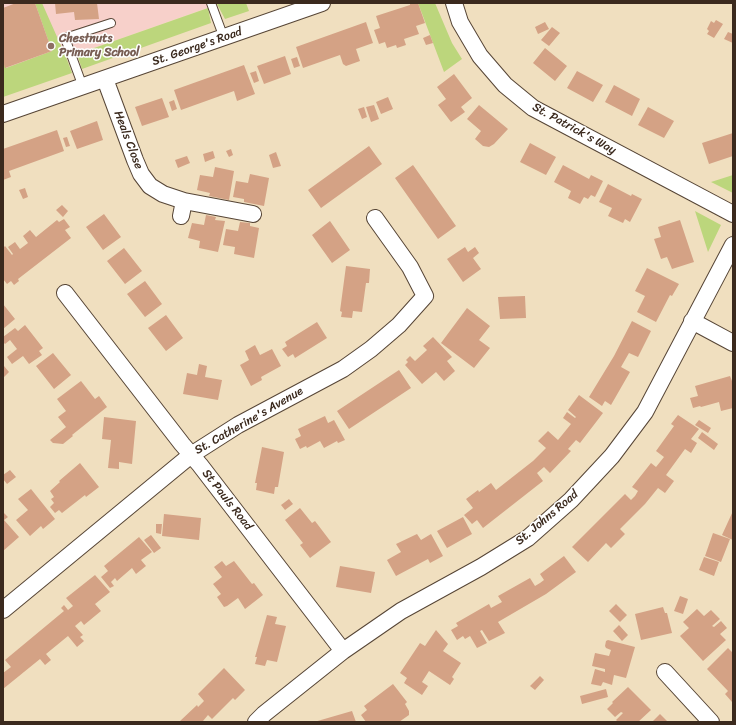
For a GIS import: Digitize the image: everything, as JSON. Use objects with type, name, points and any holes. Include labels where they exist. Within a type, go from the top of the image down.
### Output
[{"type":"street","name":"St. George's Road","points":[[3,114],[322,3]]},
{"type":"street","name":"St. Patrick's Way","points":[[454,3],[460,22],[480,56],[505,85],[533,108],[733,214]]},
{"type":"street","name":"Heals Close","points":[[105,79],[141,174],[150,186],[183,208],[253,214]]},
{"type":"street","name":"St. Catherine's Avenue","points":[[3,610],[191,455],[238,425],[343,369],[371,349],[399,325],[425,296],[410,267],[374,218]]},
{"type":"street","name":"St. Johns Road","points":[[256,722],[343,651],[401,611],[481,567],[528,538],[571,500],[612,456],[645,412],[733,245]]},
{"type":"street","name":"St Pauls Road","points":[[65,294],[343,651]]},
{"type":"street","points":[[692,321],[733,343]]},
{"type":"street","points":[[665,672],[711,722]]},
{"type":"lane","points":[[211,3],[224,38]]},
{"type":"lane","points":[[83,87],[65,38],[111,23]]},
{"type":"shaded area","name":"Chestnuts Primary School","points":[[3,3],[221,3],[3,80]]},
{"type":"green space","points":[[35,3],[42,3],[72,73],[3,97],[3,61],[6,68],[52,51]]},
{"type":"green space","points":[[246,3],[249,11],[225,19],[217,4]]},
{"type":"green space","points":[[418,3],[435,3],[452,43],[462,59],[444,72]]},
{"type":"green space","points":[[208,8],[211,23],[82,69],[77,54]]},
{"type":"green space","points":[[733,175],[733,193],[711,182]]},
{"type":"green space","points":[[695,211],[721,225],[708,252]]},
{"type":"building","points":[[16,3],[35,3],[52,51],[5,68],[3,61],[3,8]]},
{"type":"building","points":[[55,3],[97,3],[99,19],[75,20],[74,12],[56,14]]},
{"type":"building","points":[[412,3],[418,3],[425,23],[416,26],[419,34],[404,39],[406,45],[397,48],[396,45],[387,48],[385,42],[379,44],[374,30],[380,28],[376,16],[410,5]]},
{"type":"building","points":[[716,20],[723,24],[714,38],[707,34],[709,31],[707,29],[711,21],[714,23]]},
{"type":"building","points":[[366,22],[373,43],[356,49],[360,61],[346,66],[343,64],[340,55],[303,68],[296,47]]},
{"type":"building","points":[[545,22],[549,29],[538,34],[535,27]]},
{"type":"building","points":[[552,27],[560,33],[549,46],[541,40]]},
{"type":"building","points":[[728,32],[733,34],[733,43],[724,39]]},
{"type":"building","points":[[430,35],[433,43],[426,45],[423,38]]},
{"type":"building","points":[[545,48],[567,66],[555,81],[533,63]]},
{"type":"building","points":[[285,56],[291,74],[264,84],[257,66]]},
{"type":"building","points":[[297,57],[300,66],[294,68],[291,59]]},
{"type":"building","points":[[244,65],[255,94],[237,101],[234,91],[181,110],[174,90]]},
{"type":"building","points":[[256,71],[259,81],[254,83],[250,73]]},
{"type":"building","points":[[577,71],[603,85],[593,102],[567,88]]},
{"type":"building","points":[[454,74],[472,98],[461,107],[465,112],[451,122],[438,105],[446,99],[437,87]]},
{"type":"building","points":[[614,85],[640,99],[632,116],[605,102]]},
{"type":"building","points":[[388,97],[393,109],[381,114],[376,102]]},
{"type":"building","points":[[162,98],[169,117],[142,126],[135,107]]},
{"type":"building","points":[[174,100],[177,109],[172,111],[169,102]]},
{"type":"building","points":[[374,105],[379,119],[371,122],[366,107]]},
{"type":"building","points":[[479,105],[508,129],[494,144],[489,147],[483,146],[475,139],[481,131],[467,119]]},
{"type":"building","points":[[364,107],[367,117],[362,119],[358,109]]},
{"type":"building","points":[[648,107],[674,121],[664,138],[638,125]]},
{"type":"building","points":[[97,121],[103,140],[77,149],[70,131]]},
{"type":"building","points":[[57,130],[64,151],[9,171],[11,177],[3,180],[3,149]]},
{"type":"building","points":[[733,133],[733,156],[709,164],[702,143]]},
{"type":"building","points":[[67,137],[70,146],[66,147],[63,138]]},
{"type":"building","points":[[530,143],[556,157],[546,175],[520,162]]},
{"type":"building","points":[[369,146],[382,164],[321,208],[308,190]]},
{"type":"building","points":[[231,149],[233,155],[229,157],[226,151]]},
{"type":"building","points":[[213,151],[215,158],[205,162],[203,154]]},
{"type":"building","points":[[276,152],[281,166],[273,168],[269,155]]},
{"type":"building","points":[[187,156],[190,163],[178,168],[175,160]]},
{"type":"building","points":[[413,165],[456,226],[438,239],[395,178]]},
{"type":"building","points":[[563,165],[589,179],[591,175],[603,181],[595,197],[591,195],[588,199],[584,197],[580,204],[568,198],[571,191],[554,182]]},
{"type":"building","points":[[215,167],[234,171],[229,200],[209,196],[210,193],[197,190],[200,175],[213,177]]},
{"type":"building","points":[[250,174],[269,178],[264,206],[244,202],[244,199],[233,197],[236,181],[248,183]]},
{"type":"building","points":[[608,184],[631,196],[632,194],[642,199],[630,222],[625,219],[623,223],[608,216],[612,208],[599,202]]},
{"type":"building","points":[[25,188],[28,197],[23,199],[19,190]]},
{"type":"building","points":[[62,205],[68,211],[63,217],[56,210]]},
{"type":"building","points":[[104,214],[121,237],[103,250],[86,227]]},
{"type":"building","points":[[206,215],[216,217],[215,220],[225,221],[218,252],[199,248],[200,241],[188,238],[192,223],[204,225]]},
{"type":"building","points":[[64,219],[70,227],[65,230],[71,238],[18,279],[19,281],[14,285],[11,281],[7,284],[3,279],[3,248],[5,246],[12,255],[13,254],[8,247],[15,242],[20,249],[28,243],[23,236],[30,230],[36,237],[57,220],[59,222]]},
{"type":"building","points":[[680,220],[694,262],[672,269],[667,257],[661,259],[654,239],[661,237],[658,227]]},
{"type":"building","points":[[330,221],[350,250],[332,263],[312,235]]},
{"type":"building","points":[[240,222],[250,223],[250,226],[259,228],[254,258],[234,254],[235,247],[223,245],[226,229],[238,231]]},
{"type":"building","points":[[465,247],[468,252],[475,247],[479,253],[473,258],[481,269],[463,282],[447,259]]},
{"type":"building","points":[[124,248],[142,271],[125,284],[107,261]]},
{"type":"building","points":[[346,266],[370,269],[369,283],[366,283],[362,312],[353,311],[352,318],[341,317],[342,312],[340,311]]},
{"type":"building","points":[[647,268],[679,284],[672,296],[670,295],[656,322],[637,312],[645,296],[635,291]]},
{"type":"building","points":[[145,281],[162,304],[145,317],[127,294]]},
{"type":"building","points":[[525,296],[526,318],[500,319],[498,297]]},
{"type":"building","points":[[3,304],[15,319],[3,329]]},
{"type":"building","points":[[467,308],[490,326],[479,340],[490,348],[474,368],[441,343]]},
{"type":"building","points":[[166,315],[183,338],[166,351],[148,328]]},
{"type":"building","points":[[632,321],[651,331],[638,357],[629,353],[621,367],[630,372],[611,405],[605,401],[602,406],[589,397],[614,356]]},
{"type":"building","points":[[317,322],[327,338],[295,358],[293,354],[288,357],[282,349],[287,346],[285,342]]},
{"type":"building","points":[[25,325],[43,348],[39,351],[42,355],[29,364],[23,356],[12,364],[7,357],[17,349],[10,340],[5,344],[3,342],[3,337],[15,328],[18,331]]},
{"type":"building","points":[[433,337],[452,357],[447,361],[455,371],[444,381],[436,372],[422,384],[405,365],[408,362],[406,360],[410,356],[415,361],[427,350],[423,346]]},
{"type":"building","points":[[255,345],[260,355],[272,349],[281,366],[261,377],[262,380],[251,386],[240,365],[249,360],[245,351]]},
{"type":"building","points":[[53,353],[71,375],[54,389],[36,366]]},
{"type":"building","points":[[199,364],[207,366],[205,377],[222,380],[218,400],[183,394],[187,373],[197,375]]},
{"type":"building","points":[[4,366],[9,372],[3,378],[3,367]]},
{"type":"building","points":[[399,370],[411,388],[349,429],[337,411]]},
{"type":"building","points":[[730,376],[732,381],[733,380],[733,408],[721,411],[719,402],[693,408],[690,398],[698,396],[695,386]]},
{"type":"building","points":[[81,381],[95,399],[99,396],[107,407],[63,444],[53,443],[50,440],[66,427],[58,417],[66,411],[57,399]]},
{"type":"building","points":[[579,395],[603,413],[580,443],[576,440],[568,449],[571,451],[550,473],[544,467],[537,473],[543,481],[483,528],[477,520],[472,524],[464,515],[473,508],[466,499],[491,483],[496,490],[533,461],[546,448],[538,441],[548,431],[558,440],[571,424],[563,418],[567,412],[575,418],[576,417],[568,410]]},
{"type":"building","points":[[678,415],[699,429],[691,439],[697,443],[691,453],[685,449],[666,475],[674,481],[665,493],[658,488],[645,504],[620,529],[625,534],[611,548],[606,543],[588,562],[572,547],[625,494],[631,500],[635,496],[638,491],[632,487],[651,463],[656,467],[664,457],[656,451],[674,426],[671,424]]},
{"type":"building","points":[[325,416],[328,423],[334,420],[345,440],[338,443],[337,441],[324,448],[320,441],[307,448],[306,446],[300,449],[295,439],[301,436],[298,429]]},
{"type":"building","points":[[104,417],[136,421],[132,464],[119,462],[119,469],[108,468],[111,440],[102,439]]},
{"type":"building","points":[[699,420],[711,428],[708,433],[695,425]]},
{"type":"building","points":[[702,432],[718,444],[714,450],[698,438]]},
{"type":"building","points":[[262,447],[284,452],[278,487],[275,487],[274,494],[256,490],[257,483],[255,483]]},
{"type":"building","points":[[80,463],[99,487],[86,497],[85,495],[62,513],[59,510],[55,513],[50,507],[54,503],[51,499],[54,497],[50,491]]},
{"type":"building","points":[[10,470],[16,477],[7,484],[3,479],[3,475]]},
{"type":"building","points":[[31,489],[55,519],[43,529],[41,526],[30,536],[16,520],[28,510],[18,499]]},
{"type":"building","points":[[289,499],[293,504],[285,510],[281,505]]},
{"type":"building","points":[[300,508],[312,523],[315,521],[331,542],[310,558],[300,545],[303,543],[285,520]]},
{"type":"building","points":[[733,511],[733,540],[722,535]]},
{"type":"building","points":[[3,512],[8,517],[4,520],[19,537],[3,551]]},
{"type":"building","points":[[164,514],[201,518],[199,540],[162,536]]},
{"type":"building","points":[[463,517],[472,534],[447,548],[437,531]]},
{"type":"building","points":[[156,524],[162,524],[161,534],[156,533]]},
{"type":"building","points":[[713,533],[730,539],[721,562],[705,556]]},
{"type":"building","points":[[417,534],[421,540],[431,534],[443,556],[430,563],[428,559],[396,576],[387,560],[401,552],[396,544]]},
{"type":"building","points":[[151,535],[161,548],[154,553],[144,540]]},
{"type":"building","points":[[139,537],[152,552],[141,560],[146,566],[136,574],[132,568],[117,581],[115,578],[111,582],[114,586],[110,588],[101,577],[108,571],[104,566]]},
{"type":"building","points":[[564,556],[576,572],[546,594],[498,622],[505,633],[489,641],[482,630],[480,631],[487,643],[477,648],[470,636],[465,639],[463,636],[457,640],[451,630],[458,626],[456,623],[489,604],[491,608],[502,602],[498,596],[530,578],[535,586],[540,583],[544,580],[540,574]]},
{"type":"building","points":[[704,557],[719,562],[714,576],[699,570]]},
{"type":"building","points":[[222,561],[226,566],[234,561],[252,584],[254,583],[263,595],[245,609],[238,598],[224,607],[217,597],[221,594],[213,584],[222,577],[214,567]]},
{"type":"building","points":[[340,566],[375,572],[371,593],[336,587]]},
{"type":"building","points":[[95,575],[110,592],[95,604],[101,611],[84,625],[81,621],[75,626],[83,635],[80,637],[84,641],[77,647],[68,636],[46,654],[51,660],[45,665],[40,659],[3,689],[3,673],[11,667],[5,660],[64,611],[61,608],[64,605],[68,610],[73,606],[66,598]]},
{"type":"building","points":[[680,596],[688,599],[683,614],[674,611]]},
{"type":"building","points":[[616,604],[627,615],[620,622],[609,611]]},
{"type":"building","points":[[663,607],[665,613],[667,613],[672,633],[641,640],[635,614]]},
{"type":"building","points":[[697,609],[704,616],[711,610],[720,619],[712,626],[714,627],[721,621],[727,628],[720,634],[726,640],[703,661],[680,636],[689,628],[683,622]]},
{"type":"building","points":[[267,615],[277,617],[275,624],[286,626],[277,662],[267,660],[265,666],[255,664],[257,657],[255,657]]},
{"type":"building","points":[[619,625],[628,635],[622,641],[613,631]]},
{"type":"building","points":[[436,630],[448,644],[443,651],[461,663],[452,677],[454,679],[450,685],[429,671],[422,682],[428,686],[422,695],[404,683],[407,678],[400,673],[420,643],[425,646]]},
{"type":"building","points":[[608,640],[635,647],[626,678],[614,675],[612,685],[603,682],[601,686],[591,684],[595,669],[605,672],[605,669],[592,666],[595,653],[609,656],[611,650],[605,646],[606,641]]},
{"type":"building","points":[[728,648],[733,653],[732,702],[725,694],[728,691],[707,669]]},
{"type":"building","points":[[224,668],[245,690],[235,700],[233,698],[212,719],[208,715],[203,721],[204,722],[179,722],[197,705],[198,707],[204,701],[198,694]]},
{"type":"building","points":[[540,676],[544,680],[535,690],[530,686]]},
{"type":"building","points":[[393,684],[407,702],[405,704],[409,711],[409,715],[399,722],[366,722],[361,715],[367,710],[364,706]]},
{"type":"building","points":[[628,687],[651,710],[638,722],[618,722],[616,720],[623,713],[621,712],[615,717],[607,709],[613,703],[612,702]]},
{"type":"building","points":[[606,689],[608,697],[582,704],[580,696]]},
{"type":"building","points":[[352,711],[356,722],[314,722]]},
{"type":"building","points":[[660,714],[668,722],[652,722]]},
{"type":"place","name":"Chestnuts Primary School","points":[[51,46]]}]
